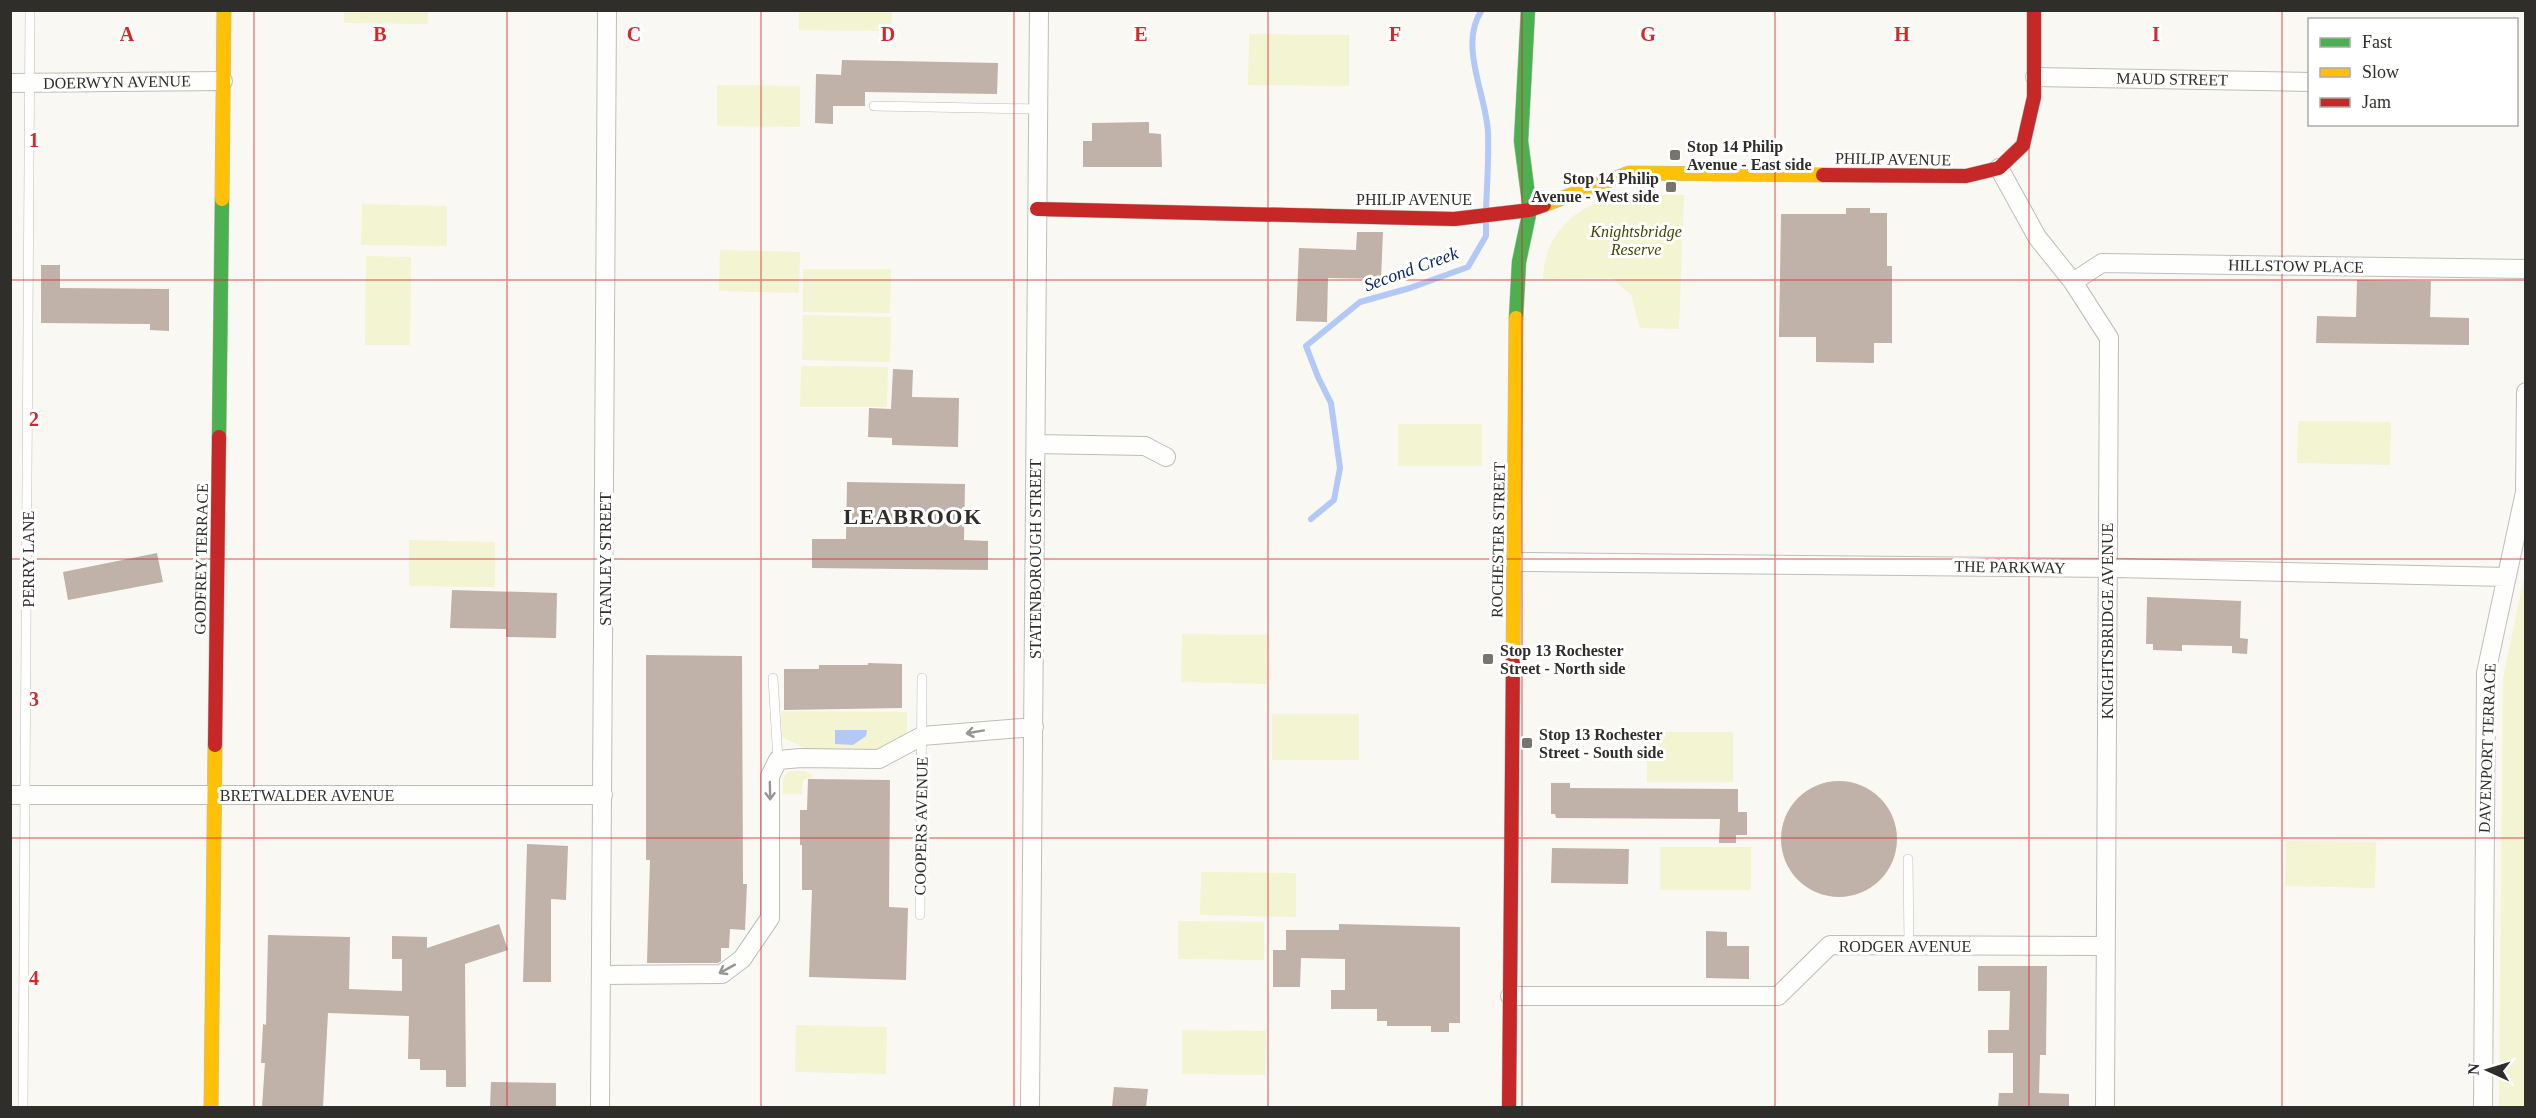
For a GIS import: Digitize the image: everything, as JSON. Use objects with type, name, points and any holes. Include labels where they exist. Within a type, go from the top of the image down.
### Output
[{"type":"street","name":"GODFREY TERRACE","points":[[211,1107],[224,10]]},
{"type":"street","name":"STANLEY STREET","points":[[600,1107],[607,10]]},
{"type":"street","name":"STATENBOROUGH STREET","points":[[1030,1107],[1039,10]]},
{"type":"street","name":"ROCHESTER STREET","points":[[1509,1107],[1518,284],[1519,262],[1530,210],[1521,141],[1528,10]]},
{"type":"street","points":[[1999,168],[2023,145],[2034,96],[2034,10]]},
{"type":"street","name":"MAUD STREET","points":[[2035,77],[2308,82]]},
{"type":"street","name":"DOERWYN AVENUE","points":[[10,83],[224,81]]},
{"type":"street","name":"PHILIP AVENUE","points":[[1037,209],[1454,219],[1530,210],[1629,173],[1966,177],[1999,168]]},
{"type":"street","name":"KNIGHTSBRIDGE AVENUE","points":[[1999,168],[2037,237],[2073,282],[2109,338],[2105,1107]]},
{"type":"street","name":"HILLSTOW PLACE","points":[[2073,282],[2102,263],[2526,270]]},
{"type":"street","name":"DAVENPORT TERRACE","points":[[2483,1107],[2486,673],[2525,492],[2526,392]]},
{"type":"street","points":[[1036,444],[1145,446],[1166,457]]},
{"type":"street","name":"THE PARKWAY","points":[[1514,562],[2107,568],[2506,577]]},
{"type":"street","name":"COOPERS AVENUE","points":[[778,760],[879,759],[922,736],[1034,727]]},
{"type":"street","points":[[602,975],[722,974],[742,959],[770,918],[770,776],[778,760]]},
{"type":"street","name":"BRETWALDER AVENUE","points":[[18,795],[603,795]]},
{"type":"street","name":"RODGER AVENUE","points":[[1510,996],[1778,996],[1830,945],[2105,946]]},
{"type":"lane","name":"PERRY LANE","points":[[23,1107],[18,795],[31,83],[30,10]]},
{"type":"lane","points":[[874,106],[1038,109]]},
{"type":"lane","points":[[773,678],[778,760]]},
{"type":"lane","name":"COOPERS AVENUE","points":[[920,915],[922,678]]},
{"type":"lane","points":[[1908,859],[1910,946]]},
{"type":"green space","points":[[344,11],[428,11],[428,24],[344,23]]},
{"type":"green space","points":[[799,11],[892,11],[891,31],[799,30]]},
{"type":"green space","points":[[1249,34],[1349,35],[1349,86],[1248,85]]},
{"type":"green space","points":[[717,85],[800,86],[800,127],[717,126]]},
{"type":"green space","name":"Knightsbridge Reserve","points":[[1619,194],[1684,195],[1679,329],[1640,328],[1631,295],[1612,278],[1543,279],[1549,248],[1565,224],[1589,206]]},
{"type":"green space","points":[[362,204],[447,206],[447,246],[361,245]]},
{"type":"green space","points":[[720,250],[800,252],[799,293],[719,291]]},
{"type":"green space","points":[[366,256],[411,257],[410,345],[365,345]]},
{"type":"green space","points":[[803,269],[891,269],[890,313],[803,312]]},
{"type":"green space","points":[[803,315],[891,317],[890,362],[802,360]]},
{"type":"green space","points":[[801,366],[888,367],[887,407],[800,407]]},
{"type":"green space","points":[[2298,421],[2391,422],[2390,465],[2297,463]]},
{"type":"green space","points":[[1398,424],[1482,424],[1482,466],[1398,466]]},
{"type":"green space","points":[[409,540],[495,542],[495,587],[409,586]]},
{"type":"green space","points":[[2525,573],[2526,1107],[2499,1108],[2503,678]]},
{"type":"green space","points":[[1182,634],[1268,635],[1267,684],[1181,682]]},
{"type":"green space","points":[[781,711],[907,712],[907,733],[895,743],[877,751],[813,752],[782,737]]},
{"type":"green space","points":[[1272,714],[1359,714],[1359,760],[1272,760]]},
{"type":"green space","points":[[1647,732],[1733,732],[1733,782],[1647,782]]},
{"type":"green space","points":[[790,771],[805,771],[812,775],[812,778],[803,779],[802,794],[783,794],[783,777]]},
{"type":"green space","points":[[2286,841],[2376,842],[2375,888],[2285,886]]},
{"type":"green space","points":[[1660,847],[1751,847],[1751,890],[1660,890]]},
{"type":"green space","points":[[1201,872],[1296,873],[1296,917],[1200,915]]},
{"type":"green space","points":[[1178,921],[1264,922],[1264,960],[1178,959]]},
{"type":"green space","points":[[796,1025],[887,1027],[886,1074],[795,1072]]},
{"type":"green space","points":[[1182,1030],[1266,1031],[1265,1075],[1182,1074]]},
{"type":"water","points":[[835,730],[867,730],[866,736],[853,745],[835,744]]},
{"type":"building","points":[[842,60],[998,63],[997,94],[865,92],[865,106],[833,106],[833,124],[815,123],[816,74],[841,75]]},
{"type":"building","points":[[1149,122],[1149,133],[1161,134],[1162,167],[1083,167],[1083,141],[1092,141],[1092,123]]},
{"type":"building","points":[[1846,208],[1870,208],[1870,213],[1887,213],[1887,266],[1892,266],[1892,343],[1874,343],[1874,363],[1816,362],[1816,337],[1779,337],[1781,214],[1846,214]]},
{"type":"building","points":[[1357,232],[1383,232],[1381,279],[1328,278],[1327,322],[1296,321],[1299,248],[1356,250]]},
{"type":"building","points":[[41,265],[60,265],[60,288],[169,289],[169,331],[150,330],[150,324],[41,323]]},
{"type":"building","points":[[2357,280],[2431,281],[2430,317],[2469,318],[2469,345],[2316,343],[2317,316],[2356,317]]},
{"type":"building","points":[[893,369],[913,370],[912,397],[959,398],[958,447],[892,445],[892,438],[868,437],[869,408],[891,409]]},
{"type":"building","points":[[847,482],[965,484],[964,540],[988,541],[988,570],[812,568],[812,539],[846,539]]},
{"type":"building","points":[[157,553],[163,582],[68,600],[63,572]]},
{"type":"building","points":[[452,590],[557,593],[556,638],[506,637],[506,629],[450,628]]},
{"type":"building","points":[[2147,597],[2241,601],[2240,638],[2248,639],[2247,654],[2232,653],[2232,646],[2182,645],[2182,651],[2153,650],[2153,644],[2146,644]]},
{"type":"building","points":[[646,655],[742,656],[743,884],[747,884],[745,930],[730,929],[729,948],[721,948],[721,961],[718,963],[647,963],[650,860],[646,860]]},
{"type":"building","points":[[868,663],[902,664],[902,708],[784,710],[784,669],[819,669],[819,665],[868,665]]},
{"type":"building","points":[[808,779],[890,780],[889,907],[908,908],[906,980],[809,977],[812,890],[802,890],[802,845],[800,845],[800,810],[807,810]]},
{"type":"building","points":[[1839,781],[1861,786],[1880,798],[1892,817],[1897,839],[1892,861],[1880,880],[1861,892],[1839,897],[1817,892],[1798,880],[1786,861],[1781,839],[1786,817],[1798,798],[1817,786]]},
{"type":"building","points":[[1551,783],[1570,783],[1570,788],[1738,789],[1738,812],[1747,812],[1747,835],[1736,835],[1736,843],[1719,843],[1720,819],[1556,818],[1555,814],[1551,814]]},
{"type":"building","points":[[527,844],[568,846],[566,900],[551,899],[551,982],[523,982]]},
{"type":"building","points":[[1552,848],[1629,849],[1628,884],[1551,883]]},
{"type":"building","points":[[499,924],[508,950],[465,964],[466,1087],[446,1087],[446,1070],[420,1070],[420,1059],[408,1059],[409,1016],[328,1013],[323,1107],[262,1107],[265,1063],[261,1063],[263,1024],[266,1025],[268,935],[350,937],[349,989],[402,991],[402,959],[392,959],[392,936],[427,937],[427,948]]},
{"type":"building","points":[[1339,924],[1460,927],[1460,1023],[1449,1023],[1449,1032],[1431,1032],[1431,1026],[1387,1026],[1387,1021],[1377,1021],[1377,1009],[1331,1009],[1331,990],[1345,990],[1345,959],[1301,958],[1300,987],[1273,987],[1273,950],[1286,950],[1286,930],[1339,930]]},
{"type":"building","points":[[1706,931],[1727,932],[1727,946],[1749,946],[1749,979],[1706,978]]},
{"type":"building","points":[[1978,966],[2047,966],[2046,1055],[2040,1055],[2039,1093],[2069,1094],[2069,1107],[1998,1107],[1999,1093],[2013,1093],[2013,1053],[1988,1053],[1988,1030],[2009,1030],[2010,991],[1978,991]]},
{"type":"building","points":[[491,1082],[556,1083],[556,1107],[490,1107]]},
{"type":"building","points":[[1114,1087],[1148,1089],[1146,1107],[1112,1107]]},
{"type":"waterway","name":"Second Creek","points":[[1482,10],[1475,23],[1473,54],[1488,132],[1486,210]]},
{"type":"waterway","name":"Second Creek","points":[[1311,519],[1334,500],[1340,468],[1331,403],[1306,346],[1360,302],[1410,288],[1468,267],[1486,236],[1486,220]]},
{"type":"traffic: fast","points":[[1516,318],[1519,262],[1530,210],[1521,141],[1528,10]]},
{"type":"traffic: fast","points":[[219,437],[222,199]]},
{"type":"traffic: slow","points":[[222,199],[224,10]]},
{"type":"traffic: slow","points":[[1544,205],[1629,173],[1823,175]]},
{"type":"traffic: slow","points":[[1513,660],[1516,318]]},
{"type":"traffic: slow","points":[[211,1108],[215,745]]},
{"type":"traffic: jam","points":[[1823,175],[1966,176],[1999,168],[2023,145],[2034,97],[2034,10]]},
{"type":"traffic: jam","points":[[1037,209],[1454,219],[1530,210],[1544,205]]},
{"type":"traffic: jam","points":[[215,745],[219,437]]},
{"type":"traffic: jam","points":[[1509,1108],[1513,660]]},
{"type":"place","name":"Stop 14 Philip Avenue - East side","points":[[1675,155]]},
{"type":"place","name":"Stop 14 Philip Avenue - West side","points":[[1671,187]]},
{"type":"place","name":"Stop 13 Rochester Street - North side","points":[[1488,659]]},
{"type":"place","name":"Stop 13 Rochester Street - South side","points":[[1527,743]]},
{"type":"district","name":"LEABROOK","points":[[913,516]]}]
